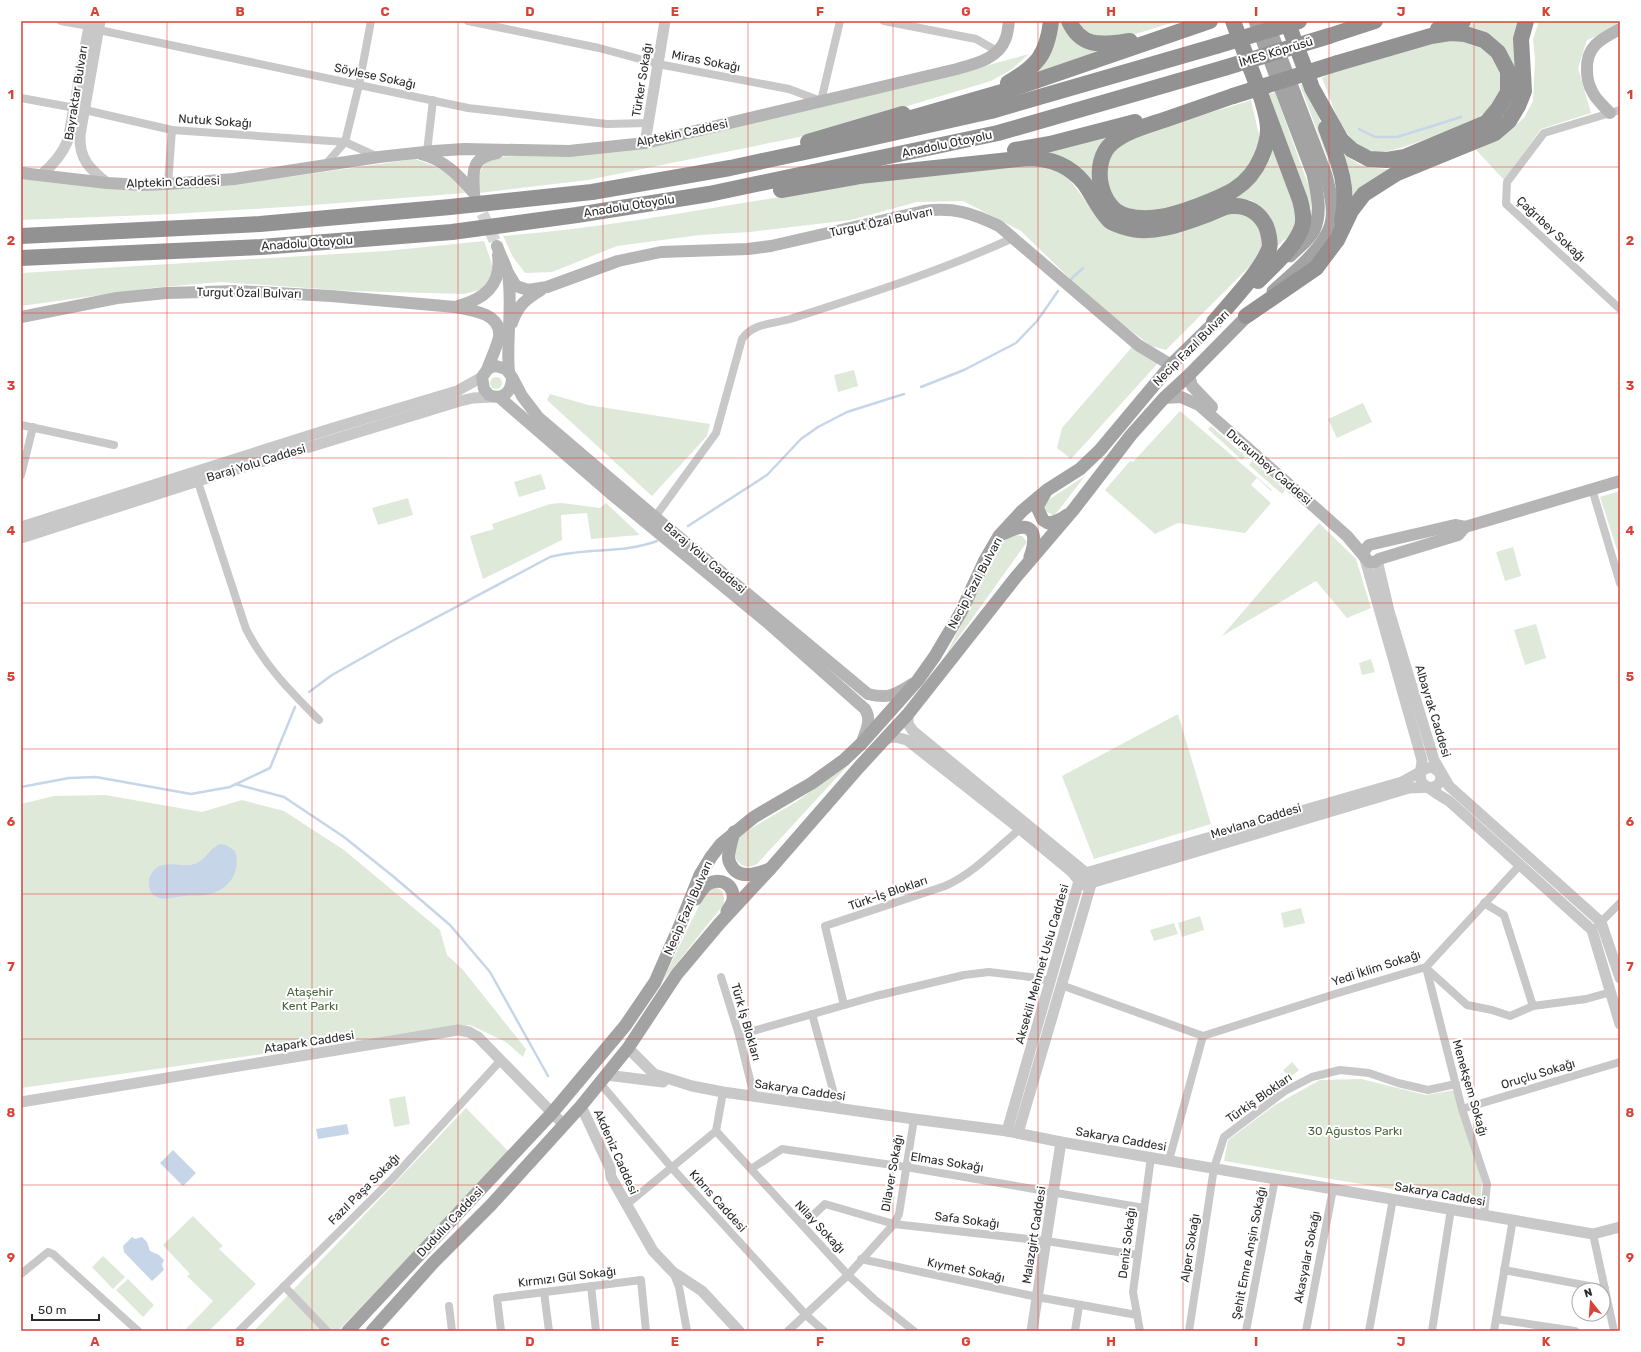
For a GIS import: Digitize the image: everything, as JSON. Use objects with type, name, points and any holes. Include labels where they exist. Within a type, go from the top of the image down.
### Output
[{"type":"highway","points":[[789,147],[1003,85],[1024,73],[1042,56],[1050,35],[1051,21]]},
{"type":"highway","points":[[1069,21],[1080,36],[1090,42],[1102,45],[1138,40],[1209,21]]},
{"type":"highway","points":[[592,192],[896,122],[1009,90],[1209,21]]},
{"type":"highway","points":[[1233,21],[1300,200],[1303,214],[1302,228],[1294,241],[1242,309]]},
{"type":"highway","points":[[1287,21],[1341,169],[1346,191],[1345,208],[1336,237],[1316,268]]},
{"type":"highway","name":"İMES Köprüsü","points":[[1216,46],[1299,21]]},
{"type":"highway","name":"İMES Köprüsü","points":[[1224,68],[1375,21]]},
{"type":"highway","points":[[1260,93],[1268,128],[1266,145],[1255,171],[1243,184],[1226,194],[1170,216],[1145,219],[1126,216],[1113,208],[1104,195],[1100,181],[1099,169],[1103,156],[1111,144],[1129,132],[1233,96],[1463,21]]},
{"type":"highway","points":[[1242,309],[1316,268],[1337,240],[1351,211],[1364,194],[1397,173],[1495,132],[1509,121],[1518,106],[1524,91],[1521,39],[1526,21]]},
{"type":"highway","points":[[1312,88],[1341,140],[1352,150],[1369,159],[1387,160],[1404,157],[1486,123],[1498,109],[1508,92],[1508,71],[1498,52],[1484,40],[1465,34],[1450,33],[1431,36],[1338,63]]},
{"type":"highway","name":"Anadolu Otoyolu","points":[[21,236],[260,224],[450,207],[592,192],[730,168],[991,111],[1216,46]]},
{"type":"highway","name":"Anadolu Otoyolu","points":[[21,258],[261,247],[452,232],[577,215],[709,194],[998,133],[1224,68]]},
{"type":"highway","points":[[577,215],[701,204],[1050,144],[1233,96]]},
{"type":"highway","points":[[888,172],[1041,158],[1056,162],[1068,168],[1084,183],[1111,222],[1126,228],[1146,230],[1181,224],[1230,205],[1248,207],[1262,216],[1268,231],[1270,248],[1262,263],[1246,285],[1214,322]]},
{"type":"main road","name":"Alptekin Caddesi","points":[[21,173],[107,183],[142,185],[168,184],[234,179],[379,157],[464,149],[569,151],[645,143],[957,69],[983,61],[997,51],[1005,41],[1009,21]]},
{"type":"main road","name":"Necip Fazıl Bulvarı","points":[[564,1125],[628,1048],[677,974],[719,924],[908,714],[1028,562],[1074,509],[1131,436],[1164,398],[1189,375],[1242,309],[1314,230],[1317,219],[1319,196],[1255,21]]},
{"type":"main road","name":"Necip Fazıl Bulvarı","points":[[552,1113],[625,1026],[654,982],[700,875],[721,844],[734,832],[754,818],[812,783],[844,760],[862,743],[918,680],[935,656],[961,612],[985,560],[999,536],[1022,511],[1047,490],[1080,469],[1100,450],[1171,364],[1214,322],[1242,309],[1312,254],[1328,232],[1332,219],[1332,200],[1326,175],[1267,21]]},
{"type":"main road","points":[[1615,111],[1592,92],[1588,78],[1587,59],[1594,45],[1620,29]]},
{"type":"main road","points":[[423,153],[451,168],[474,193],[473,170],[478,162],[488,155],[496,153],[523,151]]},
{"type":"main road","name":"Turgut Özal Bulvarı","points":[[547,287],[618,261],[662,252],[748,249],[771,246],[924,211],[942,209],[961,211],[980,217],[999,226],[1138,345],[1171,364]]},
{"type":"main road","points":[[456,307],[471,303],[481,297],[494,283],[497,277],[497,246],[508,273],[516,286],[528,290],[547,287]]},
{"type":"main road","points":[[496,397],[504,396],[511,388],[511,374],[507,353],[510,298],[508,273]]},
{"type":"main road","points":[[508,333],[517,309],[527,299],[547,287]]},
{"type":"main road","name":"Turgut Özal Bulvarı","points":[[21,317],[117,298],[166,293],[239,291],[331,296],[456,307]]},
{"type":"main road","points":[[456,307],[491,317],[498,326],[499,338],[484,374]]},
{"type":"main road","name":"Baraj Yolu Caddesi","points":[[862,743],[869,722],[865,709],[771,619],[538,416],[522,396],[511,374],[501,367],[496,366],[484,374],[484,389],[489,395],[496,397],[610,493],[771,619],[868,694],[879,697],[894,695],[918,680]]},
{"type":"main road","name":"Dursunbey Caddesi","points":[[1189,375],[1192,386],[1200,396],[1361,541],[1371,554]]},
{"type":"main road","name":"Dursunbey Caddesi","points":[[1164,398],[1181,397],[1199,405],[1347,536],[1371,554]]},
{"type":"main road","points":[[1371,554],[1458,535],[1465,527],[1620,481]]},
{"type":"main road","points":[[1047,490],[1037,507],[1043,520],[1048,523],[1055,522],[1062,519],[1074,509]]},
{"type":"main road","points":[[999,536],[1014,528],[1022,526],[1030,529],[1034,536],[1035,543],[1028,562]]},
{"type":"main road","points":[[734,832],[728,855],[734,870],[743,874],[751,875],[771,868]]},
{"type":"main road","points":[[684,915],[707,884],[718,880],[726,882],[730,887],[733,900],[719,924]]},
{"type":"main road","name":"Dudullu Caddesi","points":[[349,1331],[552,1113]]},
{"type":"main road","name":"Dudullu Caddesi","points":[[372,1331],[433,1263],[491,1205],[564,1125]]},
{"type":"street","name":"Söylese Sokağı","points":[[61,21],[95,25],[359,85],[468,108],[607,124],[648,123]]},
{"type":"street","points":[[325,166],[345,142],[359,85],[371,21]]},
{"type":"street","name":"Miras Sokağı","points":[[468,21],[599,48],[658,64],[789,89],[821,101]]},
{"type":"street","name":"Türker Sokağı","points":[[645,143],[665,21]]},
{"type":"street","points":[[821,101],[840,21]]},
{"type":"street","points":[[884,21],[976,39],[997,51]]},
{"type":"street","name":"Bayraktar Bulvarı","points":[[95,25],[80,109],[80,144],[83,156],[90,169],[107,183]]},
{"type":"street","name":"Nutuk Sokağı","points":[[21,98],[80,109],[172,130],[345,142],[379,157]]},
{"type":"street","points":[[423,153],[434,100]]},
{"type":"street","name":"Bayraktar Bulvarı","points":[[40,175],[54,164],[64,150],[80,109]]},
{"type":"street","name":"Çağrıbey Sokağı","points":[[1615,111],[1544,133],[1507,182],[1506,204],[1620,309]]},
{"type":"street","points":[[168,184],[172,130]]},
{"type":"street","points":[[655,517],[716,433],[742,339],[746,333],[754,327],[788,319],[878,290],[978,254],[1013,238]]},
{"type":"street","name":"Baraj Yolu Caddesi","points":[[21,538],[196,476],[457,391],[484,374]]},
{"type":"street","name":"Baraj Yolu Caddesi","points":[[21,528],[196,476],[460,401],[473,398],[496,397]]},
{"type":"street","points":[[21,424],[114,445]]},
{"type":"street","points":[[21,475],[33,427]]},
{"type":"street","points":[[196,476],[246,629],[266,664],[319,720]]},
{"type":"street","points":[[1592,489],[1620,583]]},
{"type":"street","name":"Albayrak Caddesi","points":[[1371,554],[1422,760],[1422,772]]},
{"type":"street","name":"Albayrak Caddesi","points":[[1371,554],[1434,760],[1440,773],[1447,784],[1592,930]]},
{"type":"street","points":[[908,714],[908,724],[913,731],[1085,879]]},
{"type":"street","name":"Aksekili Mehmet Uslu Caddesi","points":[[884,740],[892,736],[898,736],[907,740],[1072,872],[1085,879],[1013,1132]]},
{"type":"street","points":[[1433,767],[1440,773],[1441,776],[1439,783],[1434,787],[1426,787],[1421,782],[1420,779],[1422,772],[1427,768],[1433,767]]},
{"type":"street","name":"Mevlana Caddesi","points":[[1085,879],[1402,782],[1422,772]]},
{"type":"street","name":"Mevlana Caddesi","points":[[1085,879],[1409,788],[1430,788]]},
{"type":"street","name":"Albayrak Caddesi","points":[[1430,788],[1601,922],[1620,978]]},
{"type":"street","name":"Türk-İş Blokları","points":[[844,1005],[825,926],[956,881],[1020,829]]},
{"type":"street","name":"Yedi İklim Sokağı","points":[[1203,1036],[1426,967],[1524,861]]},
{"type":"street","points":[[1484,903],[1504,915],[1533,1006]]},
{"type":"street","points":[[1620,903],[1592,930],[1615,991],[1620,1024]]},
{"type":"street","points":[[1426,967],[1467,1005],[1492,1010],[1510,1016],[1533,1006],[1586,999],[1615,991]]},
{"type":"street","name":"Menekşem Sokağı","points":[[1426,967],[1462,1109],[1487,1184],[1484,1214]]},
{"type":"street","points":[[739,1035],[844,1005],[946,979],[977,973],[989,972],[1038,978],[1203,1036],[1169,1160]]},
{"type":"street","name":"Türk İş Blokları","points":[[720,977],[739,1035],[754,1096]]},
{"type":"street","points":[[812,1014],[838,1108]]},
{"type":"street","name":"Atapark Caddesi","points":[[21,1102],[458,1030],[469,1032],[478,1037],[564,1125]]},
{"type":"street","name":"Sakarya Caddesi","points":[[628,1048],[654,1074],[692,1086],[723,1092],[1013,1132],[1061,1142],[1593,1234],[1620,1227]]},
{"type":"street","name":"Fazıl Paşa Sokağı","points":[[239,1331],[392,1179],[502,1060]]},
{"type":"street","name":"Oruçlu Sokağı","points":[[1462,1109],[1620,1062]]},
{"type":"street","name":"Türkiş Blokları","points":[[1214,1168],[1224,1137],[1285,1091],[1312,1077],[1340,1070],[1369,1073],[1398,1083],[1428,1090],[1456,1084]]},
{"type":"street","points":[[603,1079],[692,1086]]},
{"type":"street","name":"Kıbrıs Caddesi","points":[[603,1079],[672,1168],[806,1315],[824,1331]]},
{"type":"street","points":[[626,1205],[716,1131],[723,1092]]},
{"type":"street","name":"Akdeniz Caddesi","points":[[581,1106],[610,1168],[611,1177],[653,1251],[673,1272],[702,1290],[739,1331]]},
{"type":"street","name":"Dilaver Sokağı","points":[[788,1331],[848,1275],[894,1224],[899,1214],[914,1119]]},
{"type":"street","name":"Nilay Sokağı","points":[[716,1131],[848,1275],[874,1299],[914,1331]]},
{"type":"street","name":"Malazgirt Caddesi","points":[[1032,1331],[1061,1142]]},
{"type":"street","name":"Elmas Sokağı","points":[[751,1169],[782,1149],[906,1167],[1144,1208]]},
{"type":"street","name":"Deniz Sokağı","points":[[1140,1331],[1133,1292],[1151,1157]]},
{"type":"street","name":"Alper Sokağı","points":[[1189,1331],[1214,1168]]},
{"type":"street","name":"Şehit Emre Anşin Sokağı","points":[[1246,1331],[1275,1178]]},
{"type":"street","name":"Akasyalar Sokağı","points":[[1306,1331],[1333,1189]]},
{"type":"street","points":[[1368,1331],[1393,1199]]},
{"type":"street","name":"Safa Sokağı","points":[[803,1225],[825,1204],[894,1224],[1046,1241],[1138,1255]]},
{"type":"street","points":[[1432,1331],[1451,1209]]},
{"type":"street","points":[[1494,1331],[1513,1220]]},
{"type":"street","points":[[1593,1234],[1603,1282]]},
{"type":"street","points":[[21,1274],[48,1252],[53,1254],[138,1331]]},
{"type":"street","name":"Kıymet Sokağı","points":[[861,1259],[1037,1298],[1137,1315]]},
{"type":"street","points":[[1504,1270],[1571,1283]]},
{"type":"street","points":[[673,1272],[679,1287],[687,1331]]},
{"type":"street","name":"Kırmızı Gül Sokağı","points":[[501,1331],[497,1298],[641,1280],[646,1331]]},
{"type":"street","points":[[284,1286],[327,1331]]},
{"type":"street","points":[[591,1286],[596,1331]]},
{"type":"street","points":[[544,1292],[549,1331]]},
{"type":"street","points":[[449,1306],[452,1331]]},
{"type":"street","points":[[1076,1331],[1079,1306]]},
{"type":"street","points":[[1611,1317],[1614,1331]]},
{"type":"street","points":[[1496,1319],[1575,1331]]},
{"type":"green space","points":[[1058,21],[1062,21],[1102,50],[1033,74]]},
{"type":"green space","points":[[1077,21],[1178,21],[1135,34],[1104,39],[1082,28]]},
{"type":"green space","points":[[1480,21],[1521,21],[1517,72],[1512,61],[1500,43],[1462,27]]},
{"type":"green space","points":[[1539,21],[1620,21],[1620,26],[1587,40],[1578,68],[1591,113],[1541,129],[1504,180],[1476,150],[1503,136],[1524,118],[1533,101],[1535,59],[1533,39]]},
{"type":"green space","points":[[1460,39],[1482,45],[1491,54],[1501,70],[1502,79],[1498,96],[1493,104],[1479,117],[1411,145],[1384,152],[1375,152],[1364,148],[1357,144],[1344,130],[1322,78],[1340,69],[1428,43]]},
{"type":"green space","points":[[1029,54],[1012,69],[991,81],[814,134],[588,180],[479,193],[480,172],[484,165],[493,157],[609,152],[920,84]]},
{"type":"green space","points":[[1307,83],[1341,181],[1337,184],[1300,85]]},
{"type":"green space","points":[[1275,92],[1313,198],[1309,212],[1265,95]]},
{"type":"green space","points":[[1251,100],[1260,139],[1248,172],[1221,188],[1176,207],[1145,213],[1125,208],[1113,197],[1105,176],[1108,157],[1122,141],[1146,131]]},
{"type":"green space","points":[[1113,134],[1093,189],[1036,153]]},
{"type":"green space","points":[[1274,142],[1298,218],[1291,234],[1274,249],[1273,226],[1271,220],[1264,211],[1251,200],[1228,201],[1262,172],[1270,159]]},
{"type":"green space","points":[[1343,153],[1364,166],[1388,169],[1361,187],[1351,199],[1350,172]]},
{"type":"green space","points":[[415,159],[431,165],[449,175],[465,193],[301,206],[173,214],[21,220],[21,179],[180,189],[295,176]]},
{"type":"green space","points":[[1027,162],[1050,167],[1068,178],[1089,205],[1117,231],[1234,210],[1256,219],[1263,239],[1258,258],[1166,350],[1151,346],[1095,303],[1021,231],[963,201],[917,202],[851,220],[750,232],[700,235],[617,246],[552,272],[525,273],[513,257],[503,236],[619,223],[865,184]]},
{"type":"green space","points":[[484,241],[494,270],[487,288],[464,294],[351,291],[220,282],[151,288],[21,306],[21,273],[386,251]]},
{"type":"green space","points":[[1132,347],[1158,363],[1071,459],[1057,448],[1062,428]]},
{"type":"green space","points":[[854,370],[858,386],[838,392],[834,375]]},
{"type":"green space","points":[[496,377],[500,379],[502,383],[500,387],[496,389],[492,387],[490,383],[492,379]]},
{"type":"green space","points":[[550,394],[588,405],[710,424],[707,436],[652,496],[547,400]]},
{"type":"green space","points":[[1363,403],[1372,422],[1337,438],[1328,419]]},
{"type":"green space","points":[[1180,411],[1272,490],[1271,491],[1257,478],[1251,485],[1271,503],[1245,533],[1178,523],[1155,534],[1105,490],[1130,461],[1133,462]]},
{"type":"green space","points":[[1211,426],[1245,456],[1242,460],[1208,429]]},
{"type":"green space","points":[[1252,461],[1285,490],[1282,494],[1249,465]]},
{"type":"green space","points":[[541,474],[546,489],[519,497],[514,482]]},
{"type":"green space","points":[[1085,476],[1054,516],[1044,510],[1045,502]]},
{"type":"green space","points":[[1620,491],[1620,559],[1600,497]]},
{"type":"green space","points":[[408,498],[413,515],[378,525],[372,508]]},
{"type":"green space","points":[[562,503],[600,508],[606,503],[640,535],[591,539],[587,513],[561,515],[562,540],[483,579],[470,536],[494,529],[492,524],[550,504]]},
{"type":"green space","points":[[1319,523],[1356,559],[1371,608],[1347,618],[1316,581],[1222,636]]},
{"type":"green space","points":[[1014,535],[1022,536],[1027,542],[946,655],[1004,539]]},
{"type":"green space","points":[[1513,547],[1521,576],[1505,581],[1496,552]]},
{"type":"green space","points":[[1536,624],[1546,658],[1525,665],[1514,630]]},
{"type":"green space","points":[[1371,659],[1375,672],[1362,675],[1359,663]]},
{"type":"green space","points":[[1178,714],[1211,824],[1094,859],[1062,776]]},
{"type":"green space","points":[[851,762],[757,864],[747,867],[742,865],[735,858],[737,841],[740,835],[796,802]]},
{"type":"green space","name":"Ataşehir Kent Parkı","points":[[105,795],[202,812],[242,800],[284,811],[344,850],[440,930],[447,955],[463,970],[526,1049],[523,1057],[506,1042],[470,1025],[21,1088],[21,804],[54,796]]},
{"type":"green space","points":[[716,887],[722,891],[724,904],[662,982],[704,895],[710,889]]},
{"type":"green space","points":[[1301,908],[1305,923],[1284,928],[1281,913]]},
{"type":"green space","points":[[1200,916],[1204,930],[1182,937],[1178,923]]},
{"type":"green space","points":[[1174,923],[1178,934],[1154,941],[1150,930]]},
{"type":"green space","points":[[1292,1062],[1299,1070],[1289,1078],[1283,1070]]},
{"type":"green space","name":"30 Ağustos Parkı","points":[[1361,1079],[1426,1095],[1455,1090],[1482,1182],[1480,1204],[1224,1161],[1228,1140],[1275,1105],[1320,1080]]},
{"type":"green space","points":[[405,1096],[410,1124],[394,1127],[389,1099]]},
{"type":"green space","points":[[466,1108],[509,1152],[338,1331],[254,1331]]},
{"type":"green space","points":[[193,1216],[223,1246],[219,1249],[256,1284],[209,1331],[185,1330],[213,1301],[187,1276],[190,1274],[163,1245]]},
{"type":"green space","points":[[103,1256],[125,1277],[113,1289],[92,1267]]},
{"type":"green space","points":[[128,1279],[154,1305],[143,1317],[116,1290]]},
{"type":"water","points":[[220,844],[226,845],[235,851],[237,859],[235,873],[227,885],[214,893],[206,895],[160,898],[153,895],[149,888],[149,880],[155,869],[160,866],[170,864],[192,865],[203,859],[213,848]]},
{"type":"water","points":[[347,1124],[349,1134],[318,1139],[316,1129]]},
{"type":"water","points":[[173,1150],[196,1173],[183,1186],[160,1163]]},
{"type":"water","points":[[132,1237],[135,1239],[142,1237],[147,1242],[150,1251],[159,1255],[164,1260],[162,1265],[164,1270],[152,1281],[124,1252],[123,1246]]},
{"type":"waterway","points":[[1359,129],[1375,137],[1397,137],[1461,117]]},
{"type":"waterway","points":[[1069,281],[1083,268]]},
{"type":"waterway","points":[[921,387],[964,370],[1016,343],[1037,321],[1058,291]]},
{"type":"waterway","points":[[688,526],[767,475],[801,439],[818,427],[847,412],[904,394]]},
{"type":"waterway","points":[[309,692],[332,675],[394,640],[550,557],[577,552],[631,548],[657,541]]},
{"type":"waterway","points":[[21,787],[69,778],[96,777],[191,794],[230,787],[270,768],[295,707]]},
{"type":"waterway","points":[[235,784],[284,797],[344,837],[450,925],[490,972],[548,1076]]},
{"type":"tunnel","points":[[475,197],[497,246]]}]
